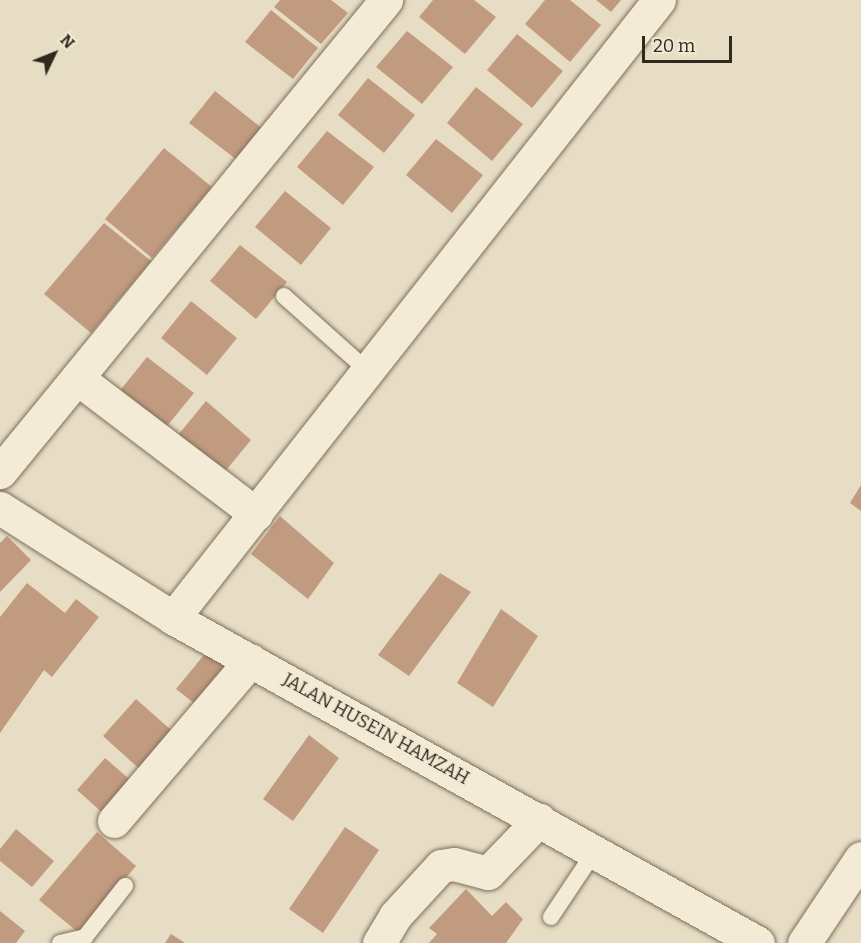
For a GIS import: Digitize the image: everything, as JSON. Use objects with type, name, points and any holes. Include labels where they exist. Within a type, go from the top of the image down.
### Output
[{"type":"street","points":[[0,472],[386,0]]},
{"type":"street","points":[[173,618],[659,0]]},
{"type":"street","points":[[77,378],[256,514]]},
{"type":"street","name":"JALAN HUSEIN HAMZAH","points":[[0,508],[173,618],[758,943]]},
{"type":"street","points":[[114,821],[251,660]]},
{"type":"street","points":[[380,943],[395,916],[441,866],[454,864],[488,873],[539,820]]},
{"type":"street","points":[[804,943],[861,858]]},
{"type":"lane","points":[[284,296],[368,371]]},
{"type":"lane","points":[[551,917],[596,851]]},
{"type":"lane","points":[[60,943],[85,937],[125,886]]},
{"type":"building","points":[[280,0],[331,0],[348,13],[321,44],[274,7]]},
{"type":"building","points":[[433,0],[474,0],[496,17],[465,54],[419,17]]},
{"type":"building","points":[[545,0],[570,0],[601,25],[570,62],[525,24]]},
{"type":"building","points":[[596,0],[621,0],[611,12]]},
{"type":"building","points":[[271,10],[318,48],[293,79],[245,42]]},
{"type":"building","points":[[407,31],[453,67],[422,104],[376,67]]},
{"type":"building","points":[[517,34],[563,71],[532,108],[487,70]]},
{"type":"building","points":[[368,78],[415,115],[384,153],[338,115]]},
{"type":"building","points":[[476,87],[523,124],[492,161],[447,123]]},
{"type":"building","points":[[215,91],[263,129],[237,160],[189,123]]},
{"type":"building","points":[[327,131],[374,167],[343,205],[297,167]]},
{"type":"building","points":[[436,139],[483,175],[452,213],[406,175]]},
{"type":"building","points":[[164,148],[212,187],[152,258],[105,219]]},
{"type":"building","points":[[285,191],[331,228],[301,265],[255,227]]},
{"type":"building","points":[[104,223],[151,261],[91,333],[44,294]]},
{"type":"building","points":[[240,245],[287,282],[256,319],[210,281]]},
{"type":"building","points":[[191,301],[237,338],[207,375],[161,338]]},
{"type":"building","points":[[147,357],[194,393],[163,431],[118,393]]},
{"type":"building","points":[[206,401],[251,440],[218,480],[174,440]]},
{"type":"building","points":[[861,485],[861,511],[850,503]]},
{"type":"building","points":[[280,516],[334,563],[308,599],[251,554]]},
{"type":"building","points":[[7,536],[31,560],[0,592],[0,543]]},
{"type":"building","points":[[440,573],[471,592],[409,676],[378,655]]},
{"type":"building","points":[[27,583],[65,613],[76,599],[99,617],[52,677],[44,670],[0,733],[0,617]]},
{"type":"building","points":[[501,609],[538,636],[493,707],[457,683]]},
{"type":"building","points":[[208,650],[235,673],[204,711],[176,689]]},
{"type":"building","points":[[136,699],[179,737],[145,774],[103,736]]},
{"type":"building","points":[[309,735],[339,758],[293,821],[263,799]]},
{"type":"building","points":[[105,758],[135,784],[106,816],[77,790]]},
{"type":"building","points":[[345,827],[379,850],[323,933],[289,909]]},
{"type":"building","points":[[16,829],[54,861],[32,887],[0,861],[0,849]]},
{"type":"building","points":[[97,832],[136,866],[79,933],[39,900]]},
{"type":"building","points":[[466,889],[492,916],[506,902],[523,919],[506,943],[429,943],[437,934],[429,928]]},
{"type":"building","points":[[0,911],[25,931],[16,943],[0,943]]},
{"type":"building","points":[[171,934],[185,943],[165,943]]}]
